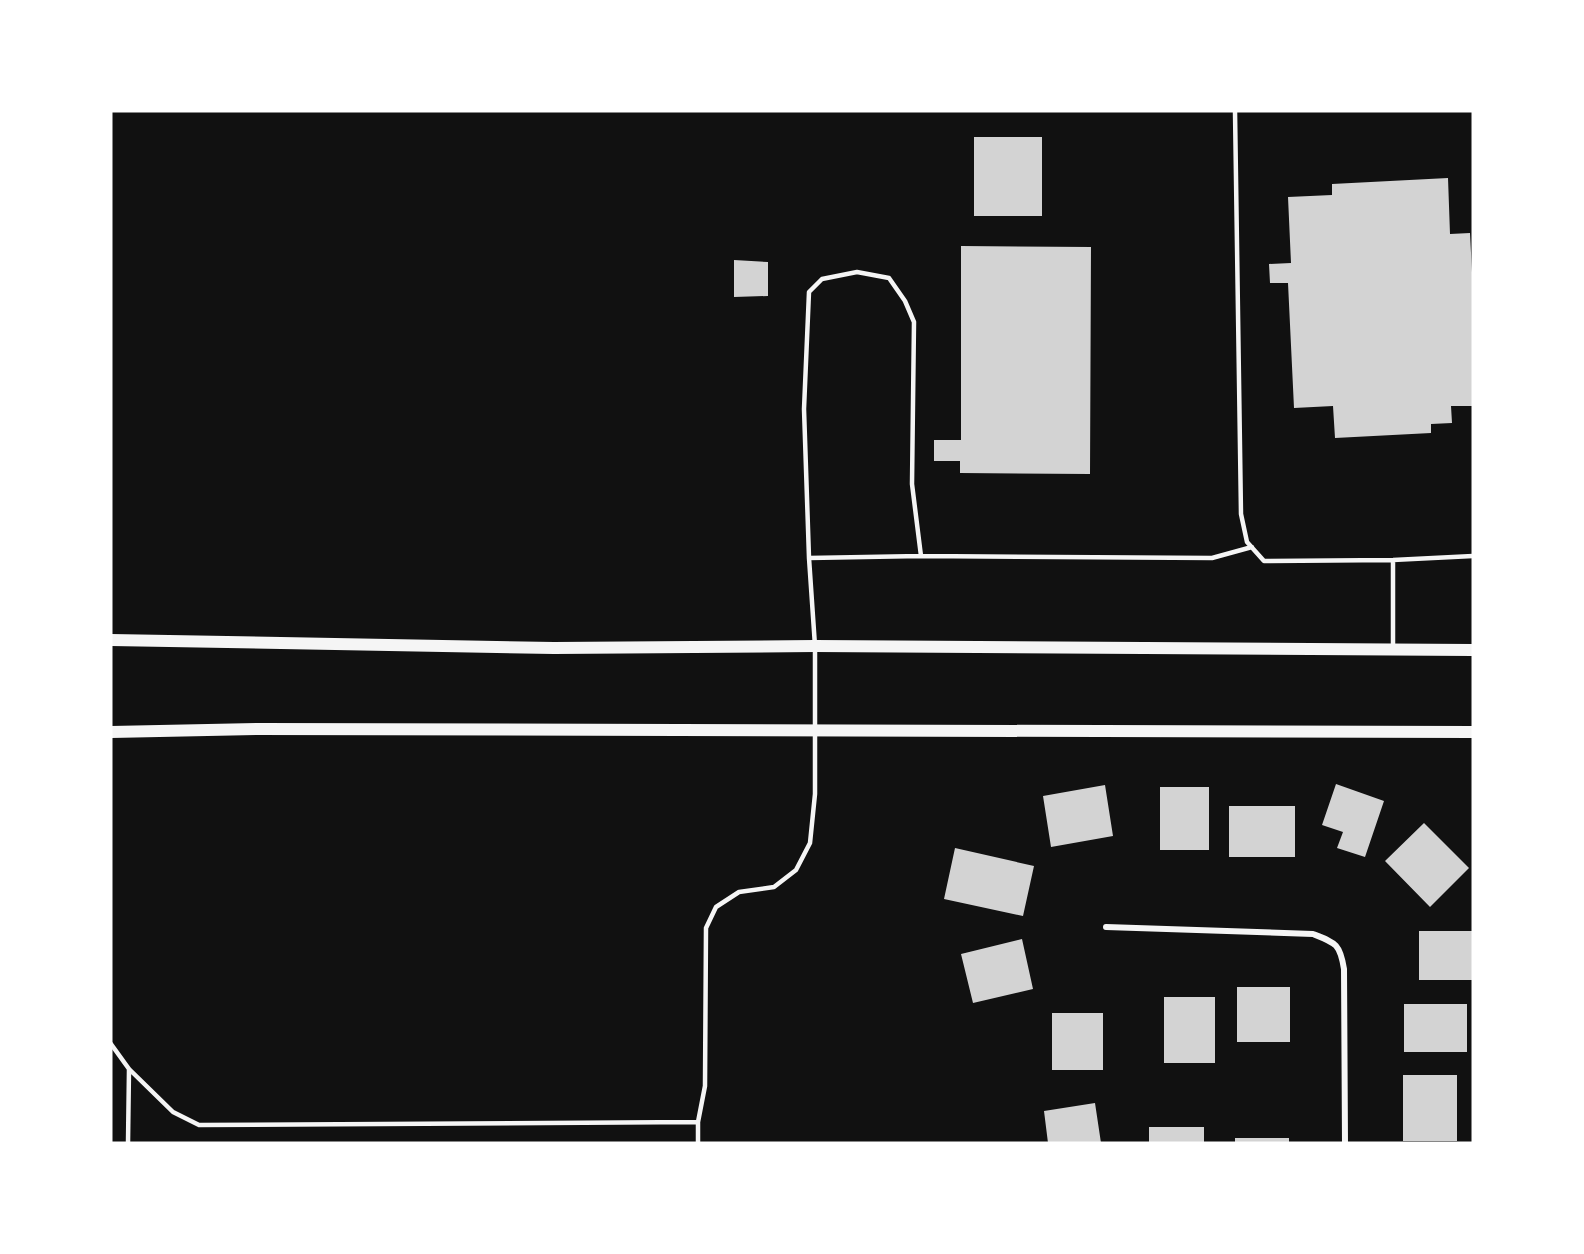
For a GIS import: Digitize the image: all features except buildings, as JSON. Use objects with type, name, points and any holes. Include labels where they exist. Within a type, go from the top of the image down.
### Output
[{"type":"main road","points":[[111,640],[554,648],[815,646],[1473,650]]},
{"type":"main road","points":[[111,732],[259,729],[1473,732]]},
{"type":"street","points":[[1106,927],[1313,934],[1332,941],[1341,952],[1344,969],[1346,1143]]},
{"type":"lane","points":[[1235,111],[1241,514],[1247,542],[1264,561],[1393,560],[1473,556]]},
{"type":"lane","points":[[698,1143],[698,1122],[705,1086],[706,928],[716,907],[739,892],[774,887],[796,870],[810,843],[815,794],[815,646],[809,558],[804,409],[808,292],[822,279],[857,272],[889,278],[914,322],[912,484],[921,556]]},
{"type":"lane","points":[[809,558],[921,556],[1212,558],[1252,547]]},
{"type":"lane","points":[[1393,560],[1393,649]]},
{"type":"lane","points":[[111,1044],[129,1069],[173,1112],[199,1125],[698,1122]]},
{"type":"lane","points":[[128,1143],[129,1069]]}]
